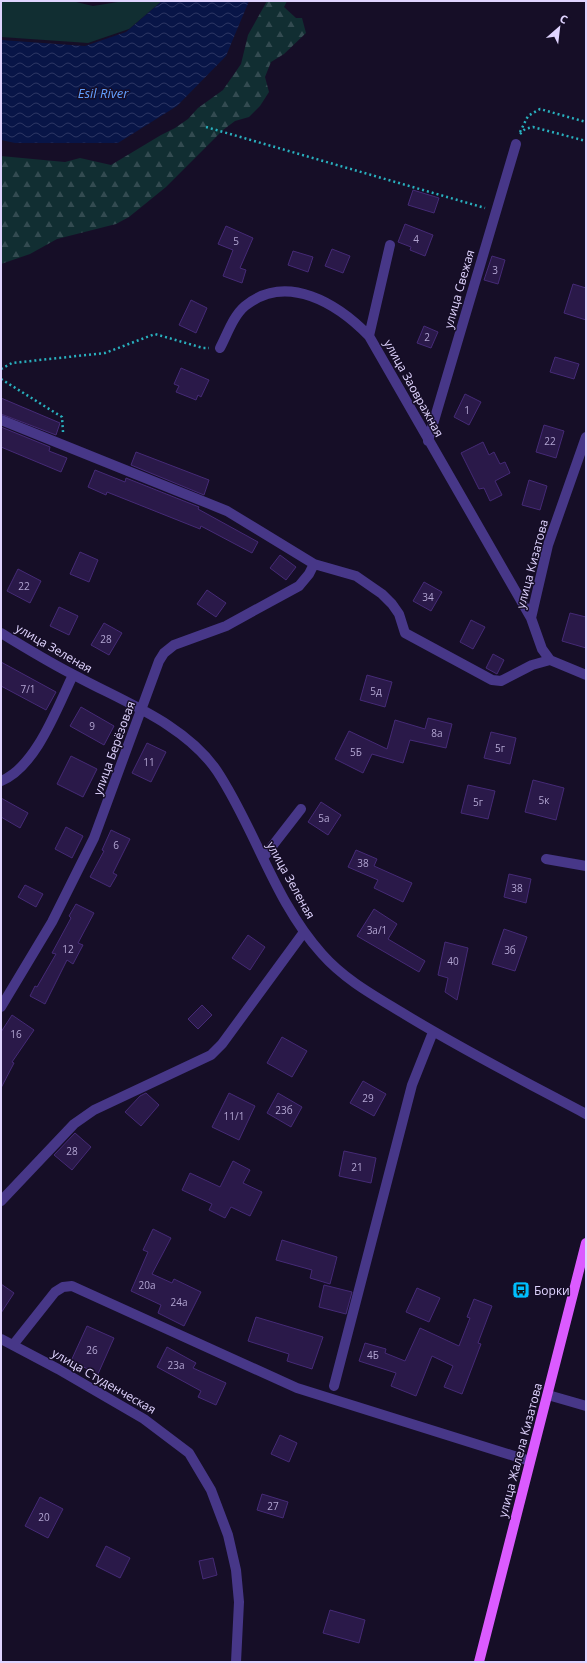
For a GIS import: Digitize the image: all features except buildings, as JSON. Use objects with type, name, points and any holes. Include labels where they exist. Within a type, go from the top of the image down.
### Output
[{"type":"main road","name":"улица Жалела Кизатова","points":[[479,1662],[586,1243]]},
{"type":"street","name":"улица Свежая","points":[[428,440],[516,144]]},
{"type":"street","points":[[369,336],[390,245]]},
{"type":"street","name":"улица Заовражная","points":[[220,348],[236,318],[244,307],[257,298],[270,293],[287,291],[305,294],[322,300],[342,311],[369,336],[531,618]]},
{"type":"street","points":[[1,420],[227,511],[314,564],[356,576],[368,582],[392,604],[399,614],[404,633],[492,680],[501,681],[532,665],[550,660],[586,675]]},
{"type":"street","name":"улица Кизатова","points":[[550,660],[542,649],[531,618],[548,545],[586,437]]},
{"type":"street","name":"улица Берёзовая","points":[[1,1007],[52,922],[94,838],[159,661],[164,652],[174,645],[226,626],[299,586],[309,574],[314,564]]},
{"type":"street","name":"улица Зеленая","points":[[1,633],[73,675],[179,733],[196,747],[216,770],[290,912],[323,955],[355,984],[433,1032],[586,1114]]},
{"type":"street","points":[[1,781],[25,763],[43,736],[73,675]]},
{"type":"street","points":[[263,858],[301,809]]},
{"type":"street","points":[[546,859],[586,866]]},
{"type":"street","points":[[1,1201],[74,1124],[94,1110],[211,1055],[222,1044],[304,932]]},
{"type":"street","points":[[334,1386],[412,1085],[433,1032]]},
{"type":"street","points":[[14,1345],[55,1292],[63,1287],[72,1286],[296,1388],[530,1461]]},
{"type":"street","name":"улица Студенческая","points":[[1,1339],[144,1418],[189,1453],[212,1490],[228,1535],[236,1570],[240,1602],[236,1662]]},
{"type":"street","points":[[548,1395],[586,1406]]},
{"type":"path","points":[[516,144],[528,116],[540,109],[586,122]]},
{"type":"path","points":[[206,126],[495,211]]},
{"type":"path","points":[[520,132],[533,127],[586,141]]},
{"type":"path","points":[[1,369],[12,363],[105,353],[155,334],[203,348],[220,348]]},
{"type":"path","points":[[1,380],[62,417],[62,431],[67,435]]},
{"type":"green space","points":[[1,1],[72,1],[93,6],[124,1],[162,1],[129,29],[88,43],[1,37]]},
{"type":"green space","points":[[267,1],[287,1],[284,7],[296,18],[302,18],[306,33],[284,54],[271,62],[265,77],[269,92],[260,106],[249,117],[235,121],[223,130],[166,187],[129,217],[116,224],[57,239],[30,254],[1,264],[1,156],[65,162],[80,158],[111,165],[175,128],[188,119],[198,108],[223,90],[241,64],[248,35]]},
{"type":"water","name":"Esil River","points":[[162,1],[249,1],[226,56],[177,106],[118,143],[15,143],[1,140],[1,40],[85,46],[126,32]]},
{"type":"place","name":"Борки","points":[[521,1290]]}]
